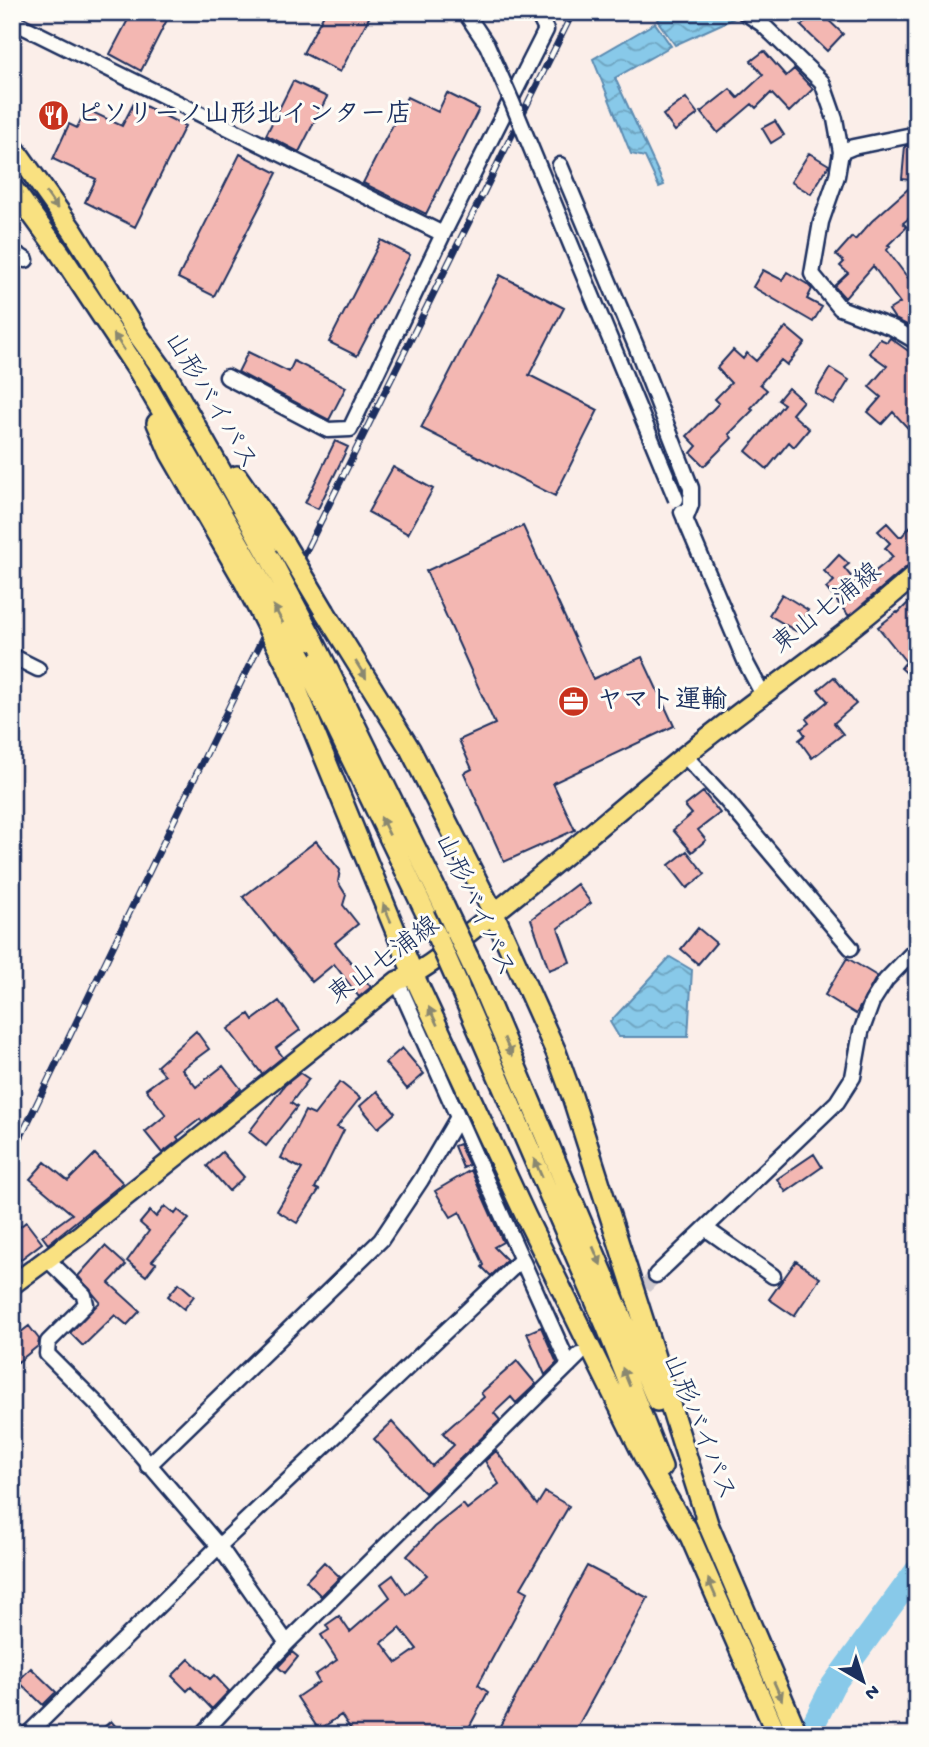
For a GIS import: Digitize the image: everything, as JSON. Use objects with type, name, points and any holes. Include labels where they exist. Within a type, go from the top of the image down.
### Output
[{"type":"highway","name":"山形バイパス","points":[[12,145],[73,231],[136,332],[167,375],[263,563],[295,664],[435,932],[607,1328],[691,1538],[777,1735]]},
{"type":"highway","name":"山形バイパス","points":[[12,187],[60,253],[314,640],[481,984],[797,1735]]},
{"type":"highway","points":[[12,199],[60,253]]},
{"type":"highway","points":[[263,563],[325,612],[410,750],[494,914],[556,1052],[572,1096],[709,1527]]},
{"type":"highway","points":[[295,664],[406,978],[646,1461],[691,1538]]},
{"type":"main road","name":"東山七浦線","points":[[12,1285],[81,1234],[406,978],[494,914],[684,755],[886,601],[917,573]]},
{"type":"street","points":[[465,12],[487,45],[517,113],[676,499],[746,663],[762,693]]},
{"type":"street","points":[[228,377],[328,430],[350,429],[443,234],[546,30],[537,12]]},
{"type":"street","points":[[744,12],[762,24],[822,82],[835,119],[841,152],[838,176],[821,222],[812,274],[840,308],[873,319],[917,342]]},
{"type":"street","points":[[12,21],[443,234]]},
{"type":"street","points":[[841,152],[917,134]]},
{"type":"street","points":[[560,165],[636,346],[691,488],[691,505],[685,520]]},
{"type":"street","points":[[12,251],[26,260]]},
{"type":"street","points":[[12,656],[38,669]]},
{"type":"street","points":[[684,755],[726,800],[851,948]]},
{"type":"street","points":[[656,1275],[837,1102],[853,1077],[861,1032],[872,1002],[887,980],[917,948]]},
{"type":"street","points":[[201,1735],[287,1643],[574,1360],[522,1259],[458,1117],[406,978]]},
{"type":"street","points":[[148,1466],[381,1240],[458,1117]]},
{"type":"street","points":[[705,1228],[773,1276]]},
{"type":"street","points":[[46,1258],[84,1295],[86,1304],[48,1342],[47,1354],[99,1406],[219,1546],[287,1643]]},
{"type":"street","points":[[27,1735],[219,1546],[522,1259]]},
{"type":"water","points":[[671,12],[733,12],[739,16],[675,45],[657,20]]},
{"type":"water","points":[[655,23],[671,46],[615,78],[664,185],[659,187],[645,157],[631,154],[593,59]]},
{"type":"water","points":[[670,957],[692,970],[688,1037],[619,1037],[610,1022]]},
{"type":"building","points":[[132,12],[171,12],[141,71],[110,54]]},
{"type":"building","points":[[325,12],[372,12],[340,72],[303,53]]},
{"type":"building","points":[[814,12],[820,12],[843,34],[827,51],[801,26]]},
{"type":"building","points":[[764,51],[786,76],[794,69],[813,89],[789,112],[771,93],[756,108],[752,104],[718,133],[701,112],[730,89],[738,98],[763,75],[751,61]]},
{"type":"building","points":[[293,81],[327,97],[299,152],[266,135]]},
{"type":"building","points":[[447,93],[479,109],[426,214],[363,183],[407,97],[438,112]]},
{"type":"building","points":[[686,98],[698,114],[675,131],[663,115]]},
{"type":"building","points":[[135,101],[185,126],[135,227],[85,202],[96,179],[53,159],[69,124],[77,128],[86,109],[122,126]]},
{"type":"building","points":[[775,121],[784,135],[771,143],[762,128]]},
{"type":"building","points":[[905,146],[917,146],[917,181],[902,179]]},
{"type":"building","points":[[809,153],[829,165],[811,194],[791,182]]},
{"type":"building","points":[[240,154],[277,173],[214,296],[178,278]]},
{"type":"building","points":[[917,181],[917,212],[903,223],[907,227],[888,245],[890,246],[887,250],[917,290],[917,321],[909,326],[895,319],[889,310],[900,303],[873,266],[845,298],[834,286],[848,273],[840,266],[844,262],[836,255],[852,237],[855,240]]},
{"type":"building","points":[[381,240],[410,255],[357,356],[329,342]]},
{"type":"building","points":[[763,270],[782,280],[787,272],[812,289],[807,299],[822,307],[813,322],[753,287]]},
{"type":"building","points":[[500,275],[564,308],[529,375],[598,410],[555,496],[421,428]]},
{"type":"building","points":[[786,327],[805,343],[787,365],[781,360],[760,384],[767,390],[751,408],[753,410],[729,434],[732,438],[704,466],[691,453],[697,446],[687,436],[719,403],[715,399],[731,383],[717,368],[733,350],[743,359],[747,353],[756,361]]},
{"type":"building","points":[[890,338],[917,357],[917,438],[893,412],[882,424],[868,412],[881,397],[869,387],[887,366],[869,353],[880,339],[887,342]]},
{"type":"building","points":[[248,352],[289,372],[294,361],[346,387],[329,420],[238,372]]},
{"type":"building","points":[[830,368],[849,380],[834,404],[815,393]]},
{"type":"building","points":[[788,388],[803,401],[792,414],[809,429],[794,447],[789,442],[767,469],[746,451],[784,404],[778,400]]},
{"type":"building","points":[[335,441],[348,447],[318,509],[305,503]]},
{"type":"building","points":[[393,467],[433,489],[408,534],[368,512]]},
{"type":"building","points":[[917,519],[917,558],[849,616],[826,588],[834,581],[824,571],[839,555],[849,564],[844,568],[858,585],[893,557],[885,548],[890,543],[878,531],[887,523],[902,536]]},
{"type":"building","name":"ヤマト運輸","points":[[523,526],[593,679],[642,657],[674,726],[553,783],[575,830],[504,862],[464,773],[472,769],[459,740],[495,724],[426,571]]},
{"type":"building","points":[[782,594],[808,610],[796,631],[769,615]]},
{"type":"building","points":[[917,594],[917,675],[915,672],[911,677],[901,668],[906,662],[878,627],[898,613]]},
{"type":"building","points":[[834,677],[856,704],[834,723],[843,734],[812,758],[799,740],[805,735],[801,729],[809,723],[806,719],[828,701],[818,690]]},
{"type":"building","points":[[703,792],[720,813],[698,830],[706,840],[692,852],[673,830],[692,814],[685,806]]},
{"type":"building","points":[[316,841],[340,870],[338,882],[346,895],[343,905],[358,924],[335,943],[371,987],[359,997],[334,964],[312,982],[243,897]]},
{"type":"building","points":[[687,851],[705,874],[687,888],[669,865]]},
{"type":"building","points":[[577,884],[591,903],[558,928],[570,962],[549,970],[531,919]]},
{"type":"building","points":[[698,928],[716,943],[698,964],[681,949]]},
{"type":"building","points":[[847,958],[877,976],[856,1014],[825,995]]},
{"type":"building","points":[[279,1001],[300,1030],[276,1048],[283,1057],[262,1074],[228,1029],[249,1014],[253,1020]]},
{"type":"building","points":[[196,1031],[209,1049],[182,1069],[196,1087],[223,1066],[241,1089],[202,1122],[200,1119],[177,1137],[179,1140],[162,1153],[145,1132],[166,1115],[146,1089],[165,1075],[157,1066]]},
{"type":"building","points":[[402,1048],[424,1074],[407,1089],[385,1063]]},
{"type":"building","points":[[300,1073],[309,1079],[291,1103],[297,1107],[266,1146],[249,1132],[285,1085]]},
{"type":"building","points":[[340,1082],[360,1098],[337,1127],[344,1130],[315,1188],[319,1190],[297,1223],[277,1211],[302,1169],[281,1158],[305,1111],[314,1115]]},
{"type":"building","points":[[377,1091],[395,1113],[378,1128],[360,1106]]},
{"type":"building","points":[[459,1144],[469,1165],[463,1168],[454,1146]]},
{"type":"building","points":[[222,1152],[244,1177],[229,1191],[207,1166]]},
{"type":"building","points":[[95,1154],[123,1183],[48,1244],[42,1236],[72,1214],[30,1179],[45,1162],[68,1181]]},
{"type":"building","points":[[814,1154],[822,1167],[786,1192],[777,1179]]},
{"type":"building","points":[[471,1170],[503,1242],[494,1247],[507,1260],[491,1276],[482,1267],[484,1265],[460,1212],[451,1217],[435,1191]]},
{"type":"building","points":[[165,1206],[175,1214],[178,1210],[189,1219],[152,1261],[156,1263],[146,1276],[127,1261],[149,1231],[140,1223],[150,1211],[156,1217]]},
{"type":"building","points":[[26,1222],[42,1243],[12,1266],[12,1233]]},
{"type":"building","points":[[105,1246],[126,1265],[109,1283],[140,1311],[127,1325],[115,1315],[83,1346],[70,1333],[100,1302],[78,1276]]},
{"type":"building","points":[[796,1261],[820,1278],[794,1316],[769,1299]]},
{"type":"building","points":[[179,1283],[194,1296],[184,1309],[168,1296]]},
{"type":"building","points":[[29,1326],[39,1339],[38,1346],[18,1362],[12,1354],[12,1339]]},
{"type":"building","points":[[541,1327],[557,1363],[545,1375],[527,1333]]},
{"type":"building","points":[[517,1361],[536,1384],[516,1403],[511,1397],[494,1413],[500,1420],[425,1493],[374,1439],[392,1422],[432,1466],[454,1445],[443,1433],[484,1397],[481,1393]]},
{"type":"building","points":[[496,1451],[537,1505],[545,1492],[569,1506],[521,1588],[528,1592],[478,1685],[488,1692],[465,1735],[355,1735],[341,1715],[319,1730],[297,1697],[319,1682],[315,1675],[337,1660],[321,1635],[329,1630],[326,1625],[339,1616],[350,1632],[390,1597],[381,1584],[393,1575],[406,1594],[427,1575],[407,1556],[434,1527],[463,1504],[467,1509],[499,1484],[485,1461]],"holes":[[[400,1628],[417,1649],[397,1663],[382,1643]]]},
{"type":"building","points":[[324,1562],[340,1577],[321,1596],[306,1581]]},
{"type":"building","points":[[587,1566],[648,1598],[573,1735],[495,1735]]},
{"type":"building","points":[[292,1652],[298,1657],[285,1673],[278,1667]]},
{"type":"building","points":[[189,1659],[210,1679],[214,1675],[229,1691],[212,1709],[191,1687],[187,1691],[172,1676]]},
{"type":"building","points":[[31,1668],[56,1692],[43,1705],[18,1681]]},
{"type":"building","points":[[111,1721],[123,1735],[95,1735]]},
{"type":"waterway","points":[[808,1735],[833,1685],[917,1570]]},
{"type":"tunnel","points":[[630,1302],[656,1275]]},
{"type":"railway","points":[[12,1155],[244,676],[573,12]]},
{"type":"place","name":"ピソリーノ山形北インター店","points":[[53,116]]},
{"type":"place","name":"ヤマト運輸","points":[[574,702]]}]
